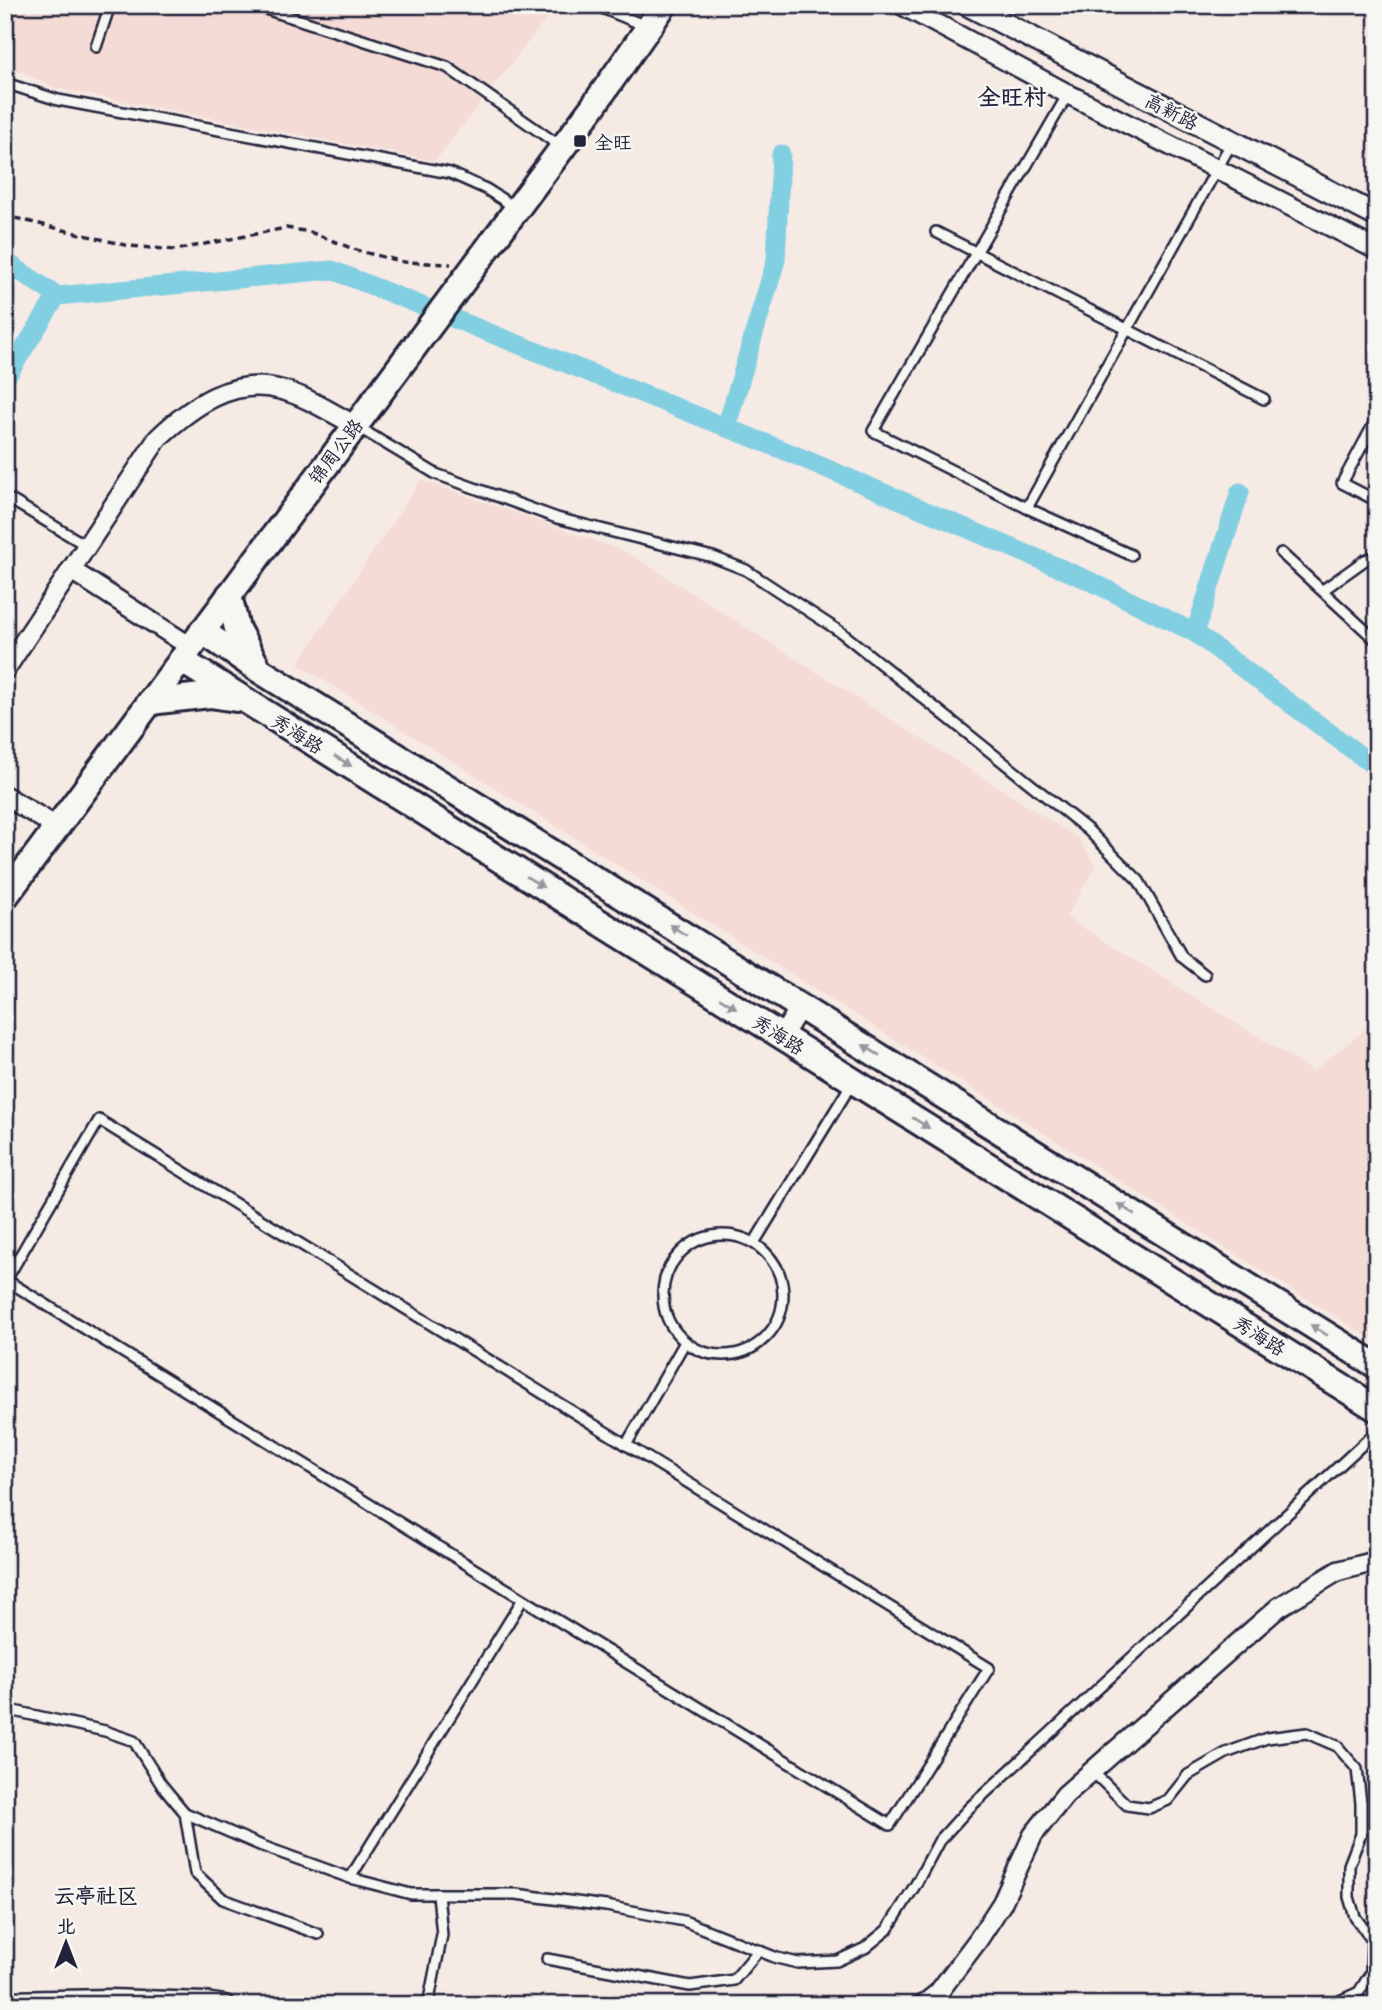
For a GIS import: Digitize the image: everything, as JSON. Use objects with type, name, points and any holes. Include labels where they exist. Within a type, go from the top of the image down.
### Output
[{"type":"main road","name":"锦周公路","points":[[5,897],[664,5]]},
{"type":"main road","points":[[229,595],[237,629],[259,670]]},
{"type":"main road","name":"秀海路","points":[[191,646],[259,670],[1377,1366]]},
{"type":"main road","name":"秀海路","points":[[191,646],[248,702],[1377,1409]]},
{"type":"main road","points":[[150,702],[210,695],[248,702]]},
{"type":"street","points":[[902,5],[1068,94],[1377,250]]},
{"type":"street","name":"高新路","points":[[968,5],[1377,216]]},
{"type":"street","points":[[5,670],[158,438],[184,413],[218,393],[252,386],[281,390],[312,402],[355,425]]},
{"type":"street","points":[[71,570],[191,646]]},
{"type":"street","points":[[5,796],[57,827]]},
{"type":"street","points":[[782,1036],[801,1006]]},
{"type":"street","points":[[923,2005],[938,1993],[978,1940],[1002,1903],[1033,1835],[1065,1795],[1279,1607],[1338,1571],[1377,1561]]},
{"type":"street","points":[[5,2001],[110,1999],[225,2005]]},
{"type":"lane","points":[[96,47],[110,5]]},
{"type":"lane","points":[[253,5],[447,66],[561,146]]},
{"type":"lane","points":[[595,5],[650,27]]},
{"type":"lane","points":[[5,83],[58,100],[450,173],[486,189],[516,208]]},
{"type":"lane","points":[[1068,94],[873,431],[1027,508],[1132,555]]},
{"type":"lane","points":[[1027,508],[1233,142]]},
{"type":"lane","points":[[936,232],[1264,399]]},
{"type":"lane","points":[[1377,418],[1342,483],[1377,501]]},
{"type":"lane","points":[[355,425],[436,474],[557,518],[713,557],[746,570],[842,633],[1088,830],[1139,881],[1182,957],[1205,975]]},
{"type":"lane","points":[[11,500],[87,546]]},
{"type":"lane","points":[[1282,552],[1377,641]]},
{"type":"lane","points":[[1323,590],[1365,560],[1377,556]]},
{"type":"lane","points":[[754,1243],[853,1081]]},
{"type":"lane","points":[[99,1120],[989,1668],[890,1825],[523,1599],[6,1280],[99,1120]]},
{"type":"lane","points":[[726,1235],[754,1243],[769,1255],[779,1272],[784,1292],[782,1311],[774,1329],[760,1343],[733,1354],[703,1352],[685,1342],[672,1327],[664,1308],[663,1288],[668,1269],[680,1252],[697,1241],[726,1235]]},
{"type":"lane","points":[[626,1445],[685,1342]]},
{"type":"lane","points":[[5,1709],[105,1731],[134,1741],[161,1784],[186,1813],[262,1846],[350,1878],[411,1894],[516,1894],[606,1906],[684,1921],[776,1958],[798,1963],[837,1961],[864,1948],[887,1930],[939,1841],[969,1808],[1377,1431]]},
{"type":"lane","points":[[350,1878],[523,1599]]},
{"type":"lane","points":[[1092,1771],[1127,1805],[1149,1808],[1168,1800],[1188,1775],[1226,1753],[1267,1738],[1307,1734],[1337,1746],[1357,1769],[1361,1833],[1349,1865],[1349,1896],[1355,1917],[1372,1940],[1371,1973],[1359,1992],[1337,2002],[1280,2005]]},
{"type":"lane","points":[[186,1813],[195,1872],[223,1899],[318,1934]]},
{"type":"lane","points":[[428,2005],[442,1935],[438,1894]]},
{"type":"lane","points":[[547,1959],[690,1986],[734,1980],[760,1950]]},
{"type":"path","points":[[5,212],[15,218],[129,246],[175,250],[286,228],[310,232],[359,251],[404,262],[469,272]]},
{"type":"shaded area","points":[[5,5],[557,5],[435,161],[59,89],[5,65]]},
{"type":"shaded area","points":[[421,480],[627,552],[1078,838],[1096,866],[1066,917],[1313,1071],[1377,1020],[1377,1343],[298,664]]},
{"type":"waterway","points":[[726,428],[776,260],[781,154]]},
{"type":"waterway","points":[[5,261],[57,296],[332,270],[783,450],[1088,580],[1195,633],[1377,768]]},
{"type":"waterway","points":[[5,379],[57,296]]},
{"type":"waterway","points":[[1195,633],[1240,492]]},
{"type":"place","name":"全旺","points":[[580,141]]},
{"type":"district","name":"全旺村","points":[[1012,96]]},
{"type":"district","name":"云亭社区","points":[[96,1894]]}]
